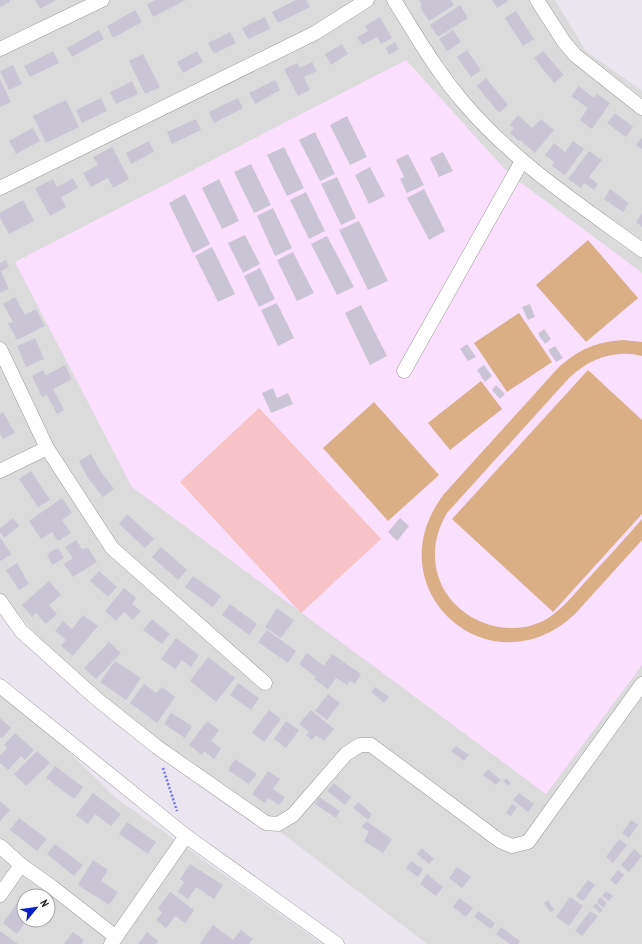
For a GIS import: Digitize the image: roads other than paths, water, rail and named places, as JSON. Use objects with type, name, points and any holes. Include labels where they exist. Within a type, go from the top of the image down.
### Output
[{"type":"street","points":[[0,49],[102,0]]},
{"type":"street","points":[[0,188],[316,33],[367,0]]},
{"type":"street","points":[[394,0],[434,63],[464,103],[492,133],[522,162],[642,250]]},
{"type":"street","points":[[537,0],[564,42],[575,55],[642,108]]},
{"type":"street","points":[[404,371],[522,162]]},
{"type":"street","points":[[0,348],[47,448],[112,548],[265,683]]},
{"type":"street","points":[[0,471],[47,448]]},
{"type":"street","points":[[0,601],[21,631],[98,700],[157,747],[266,823],[278,824],[293,815],[346,754],[360,745],[371,745],[500,841],[512,846],[528,842],[642,684]]},
{"type":"street","points":[[0,686],[186,836],[337,944]]},
{"type":"street","points":[[0,846],[22,865],[52,886],[114,941],[186,836]]},
{"type":"street","points":[[0,895],[22,865]]}]
